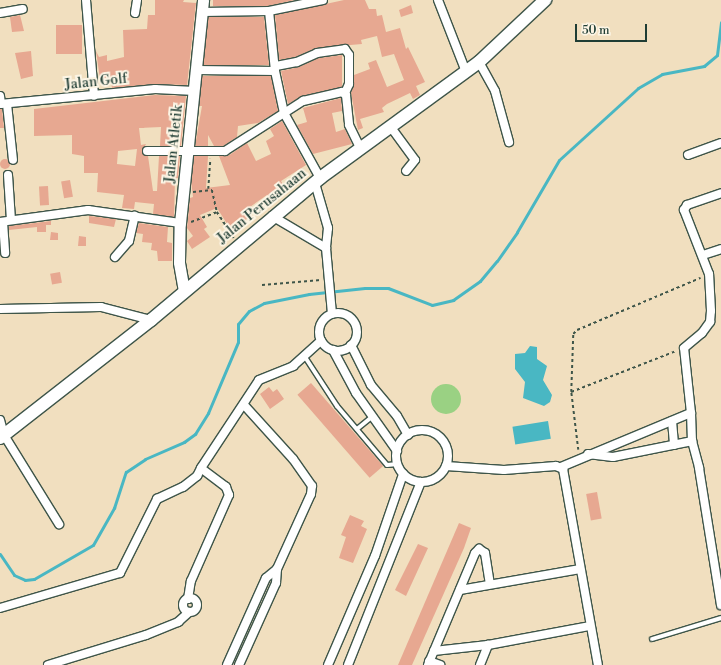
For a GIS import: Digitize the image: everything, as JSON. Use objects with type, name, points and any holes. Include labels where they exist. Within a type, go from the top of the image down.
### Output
[{"type":"main road","name":"Jalan Perusahaan","points":[[2,436],[151,320],[238,244],[317,180],[479,62],[545,0]]},
{"type":"street","points":[[86,0],[94,96]]},
{"type":"street","points":[[135,13],[137,0]]},
{"type":"street","name":"Jalan Atletik","points":[[184,291],[179,262],[180,224],[189,150],[203,0]]},
{"type":"street","points":[[202,12],[269,11],[292,3],[323,0]]},
{"type":"street","points":[[438,0],[466,72]]},
{"type":"street","points":[[0,13],[23,9]]},
{"type":"street","points":[[269,11],[276,68],[284,113],[317,180],[327,219],[328,237],[326,248],[332,314]]},
{"type":"street","points":[[197,70],[276,68],[297,62],[317,53],[345,49],[348,51],[349,84],[345,93],[349,126],[360,148]]},
{"type":"street","points":[[479,62],[495,91],[509,142]]},
{"type":"street","name":"Jalan Golf","points":[[2,102],[94,96],[154,89],[195,91]]},
{"type":"street","points":[[147,151],[211,151],[232,148],[307,99],[345,93]]},
{"type":"street","points":[[2,102],[13,160]]},
{"type":"street","points":[[390,126],[415,160],[406,171]]},
{"type":"street","points":[[688,155],[721,143]]},
{"type":"street","points":[[5,253],[4,221],[8,174]]},
{"type":"street","points":[[721,193],[687,205],[684,210],[703,255],[709,274],[710,322],[702,333],[684,348],[691,414],[692,441],[699,468],[721,605]]},
{"type":"street","points":[[4,221],[88,210],[180,224]]},
{"type":"street","points":[[115,257],[129,241],[135,216]]},
{"type":"street","points":[[272,216],[326,248]]},
{"type":"street","points":[[703,255],[721,249]]},
{"type":"street","points":[[0,309],[101,307],[151,320]]},
{"type":"street","points":[[333,350],[343,350],[351,345],[356,337],[355,324],[345,314],[332,314],[322,322],[319,328],[321,341],[333,350],[372,416],[397,451],[398,464],[403,474],[421,482],[436,478],[446,466],[447,450],[439,436],[424,431],[408,435],[397,451]]},
{"type":"street","points":[[0,608],[120,572],[157,499],[183,487],[197,476],[262,377],[293,366],[305,358],[321,341]]},
{"type":"street","points":[[351,345],[371,385],[397,416],[408,435]]},
{"type":"street","points":[[239,665],[276,583],[277,569],[311,494],[312,486],[293,459],[244,405]]},
{"type":"street","points":[[446,466],[504,470],[560,467],[588,454],[691,414]]},
{"type":"street","points":[[0,420],[2,436],[59,524]]},
{"type":"street","points":[[672,421],[674,444]]},
{"type":"street","points":[[588,454],[613,458],[692,441]]},
{"type":"street","points":[[560,467],[564,471],[598,665]]},
{"type":"street","points":[[48,665],[146,635],[178,622],[189,612],[183,606],[188,599],[191,581],[229,495],[226,487],[202,468]]},
{"type":"street","points":[[328,665],[376,556],[403,474]]},
{"type":"street","points":[[348,665],[421,482]]},
{"type":"street","points":[[440,665],[428,663],[475,553],[480,549],[485,553],[490,584]]},
{"type":"street","points":[[227,665],[266,578],[277,569]]},
{"type":"street","points":[[460,590],[580,569]]},
{"type":"street","points":[[434,651],[488,645],[590,626]]},
{"type":"street","points":[[480,665],[488,645]]},
{"type":"lane","points":[[305,358],[337,406],[387,465],[398,464]]},
{"type":"lane","points":[[357,430],[372,416]]},
{"type":"lane","points":[[652,639],[721,618]]},
{"type":"path","points":[[208,189],[211,151]]},
{"type":"path","points":[[184,194],[208,189],[212,190],[217,212],[238,244]]},
{"type":"path","points":[[180,224],[217,212]]},
{"type":"path","points":[[580,458],[571,392],[572,340],[577,330],[709,274]]},
{"type":"path","points":[[262,285],[329,280]]},
{"type":"path","points":[[571,392],[684,348]]},
{"type":"green space","points":[[446,384],[457,388],[461,399],[457,410],[446,414],[435,410],[431,399],[435,388]]},
{"type":"water","points":[[530,346],[537,347],[537,359],[547,366],[543,380],[552,395],[550,402],[544,406],[523,398],[525,382],[515,369],[515,354],[525,353]]},
{"type":"water","points":[[548,421],[551,439],[515,444],[512,427]]},
{"type":"building","points":[[155,0],[184,0],[183,2],[196,3],[187,85],[155,84],[112,88],[110,77],[100,79],[96,51],[99,57],[107,55],[107,61],[124,57],[123,30],[147,29],[148,15],[155,15]]},
{"type":"building","points":[[213,0],[295,0],[268,6],[213,6]]},
{"type":"building","points":[[344,0],[365,0],[369,9],[376,9],[377,16],[382,15],[386,32],[400,28],[406,49],[408,47],[425,82],[416,86],[420,95],[413,99],[410,93],[387,104],[382,108],[384,112],[360,119],[363,128],[358,130],[351,93],[354,75],[370,69],[368,63],[376,60],[387,87],[404,80],[394,54],[382,57],[377,36],[361,40],[362,44],[316,48],[295,57],[279,60],[275,15]]},
{"type":"building","points":[[411,5],[413,13],[401,17],[399,10]]},
{"type":"building","points":[[20,15],[24,31],[12,32],[10,17]]},
{"type":"building","points":[[208,17],[264,17],[269,65],[203,65]]},
{"type":"building","points":[[56,25],[82,25],[82,54],[56,54]]},
{"type":"building","points":[[31,51],[33,76],[21,79],[15,53]]},
{"type":"building","points":[[342,55],[342,87],[302,96],[288,104],[281,71],[299,67],[319,58]]},
{"type":"building","points":[[202,76],[271,76],[278,111],[258,123],[238,126],[237,137],[223,146],[214,146],[208,135],[208,146],[195,146],[202,106],[199,106]]},
{"type":"building","points":[[155,95],[186,96],[181,146],[160,146],[161,127],[139,128],[141,145],[146,144],[142,151],[148,156],[153,191],[157,191],[159,156],[180,156],[178,178],[175,178],[174,217],[153,214],[154,204],[135,202],[134,209],[122,208],[124,195],[97,192],[98,173],[84,173],[84,156],[72,154],[72,135],[34,136],[34,109]],"holes":[[[137,149],[135,166],[117,164],[118,151]]]},
{"type":"building","points":[[341,98],[342,111],[332,113],[336,132],[345,129],[352,144],[313,154],[297,125],[307,122],[303,108]]},
{"type":"building","points":[[0,109],[2,109],[4,128],[0,128]]},
{"type":"building","points":[[282,121],[306,165],[281,181],[285,188],[268,197],[267,195],[247,209],[251,216],[231,230],[217,208],[200,215],[207,227],[204,229],[210,237],[192,249],[187,241],[193,236],[187,228],[190,198],[193,197],[191,180],[194,156],[208,156],[206,188],[230,185],[219,156],[228,156],[247,143],[256,161],[271,154],[266,141],[274,136],[270,129]]},
{"type":"building","points":[[3,159],[7,159],[9,160],[9,168],[3,169],[0,166],[0,162]]},
{"type":"building","points":[[70,180],[73,197],[64,198],[61,182]]},
{"type":"building","points":[[39,186],[48,186],[49,205],[40,205]]},
{"type":"building","points":[[89,216],[116,219],[114,227],[89,223]]},
{"type":"building","points":[[51,221],[51,225],[46,225],[46,232],[37,232],[37,227],[9,230],[9,226]]},
{"type":"building","points":[[139,223],[168,227],[167,242],[172,243],[172,261],[158,261],[157,251],[151,250],[152,243],[142,242],[143,234],[136,233]]},
{"type":"building","points":[[51,232],[58,233],[58,240],[50,240]]},
{"type":"building","points":[[79,236],[86,237],[86,246],[78,246]]},
{"type":"building","points":[[60,272],[62,283],[52,285],[50,274]]},
{"type":"building","points":[[311,383],[383,466],[370,478],[297,395]]},
{"type":"building","points":[[269,387],[273,392],[277,389],[284,399],[270,409],[260,394]]},
{"type":"building","points":[[597,492],[602,519],[591,520],[586,494]]},
{"type":"building","points":[[350,515],[364,521],[361,526],[367,529],[353,563],[339,558],[346,537],[341,535]]},
{"type":"building","points":[[459,523],[471,528],[464,548],[412,665],[398,665]]},
{"type":"building","points":[[418,544],[428,548],[406,596],[395,590]]},
{"type":"waterway","points":[[0,554],[14,575],[25,580],[34,579],[93,545],[114,508],[126,472],[145,459],[184,442],[195,434],[208,413],[238,342],[238,324],[249,311],[264,303],[309,294],[365,288],[388,288],[432,305],[453,300],[480,281],[497,261],[517,232],[559,160],[638,88],[662,74],[704,66],[717,55],[721,22]]}]
